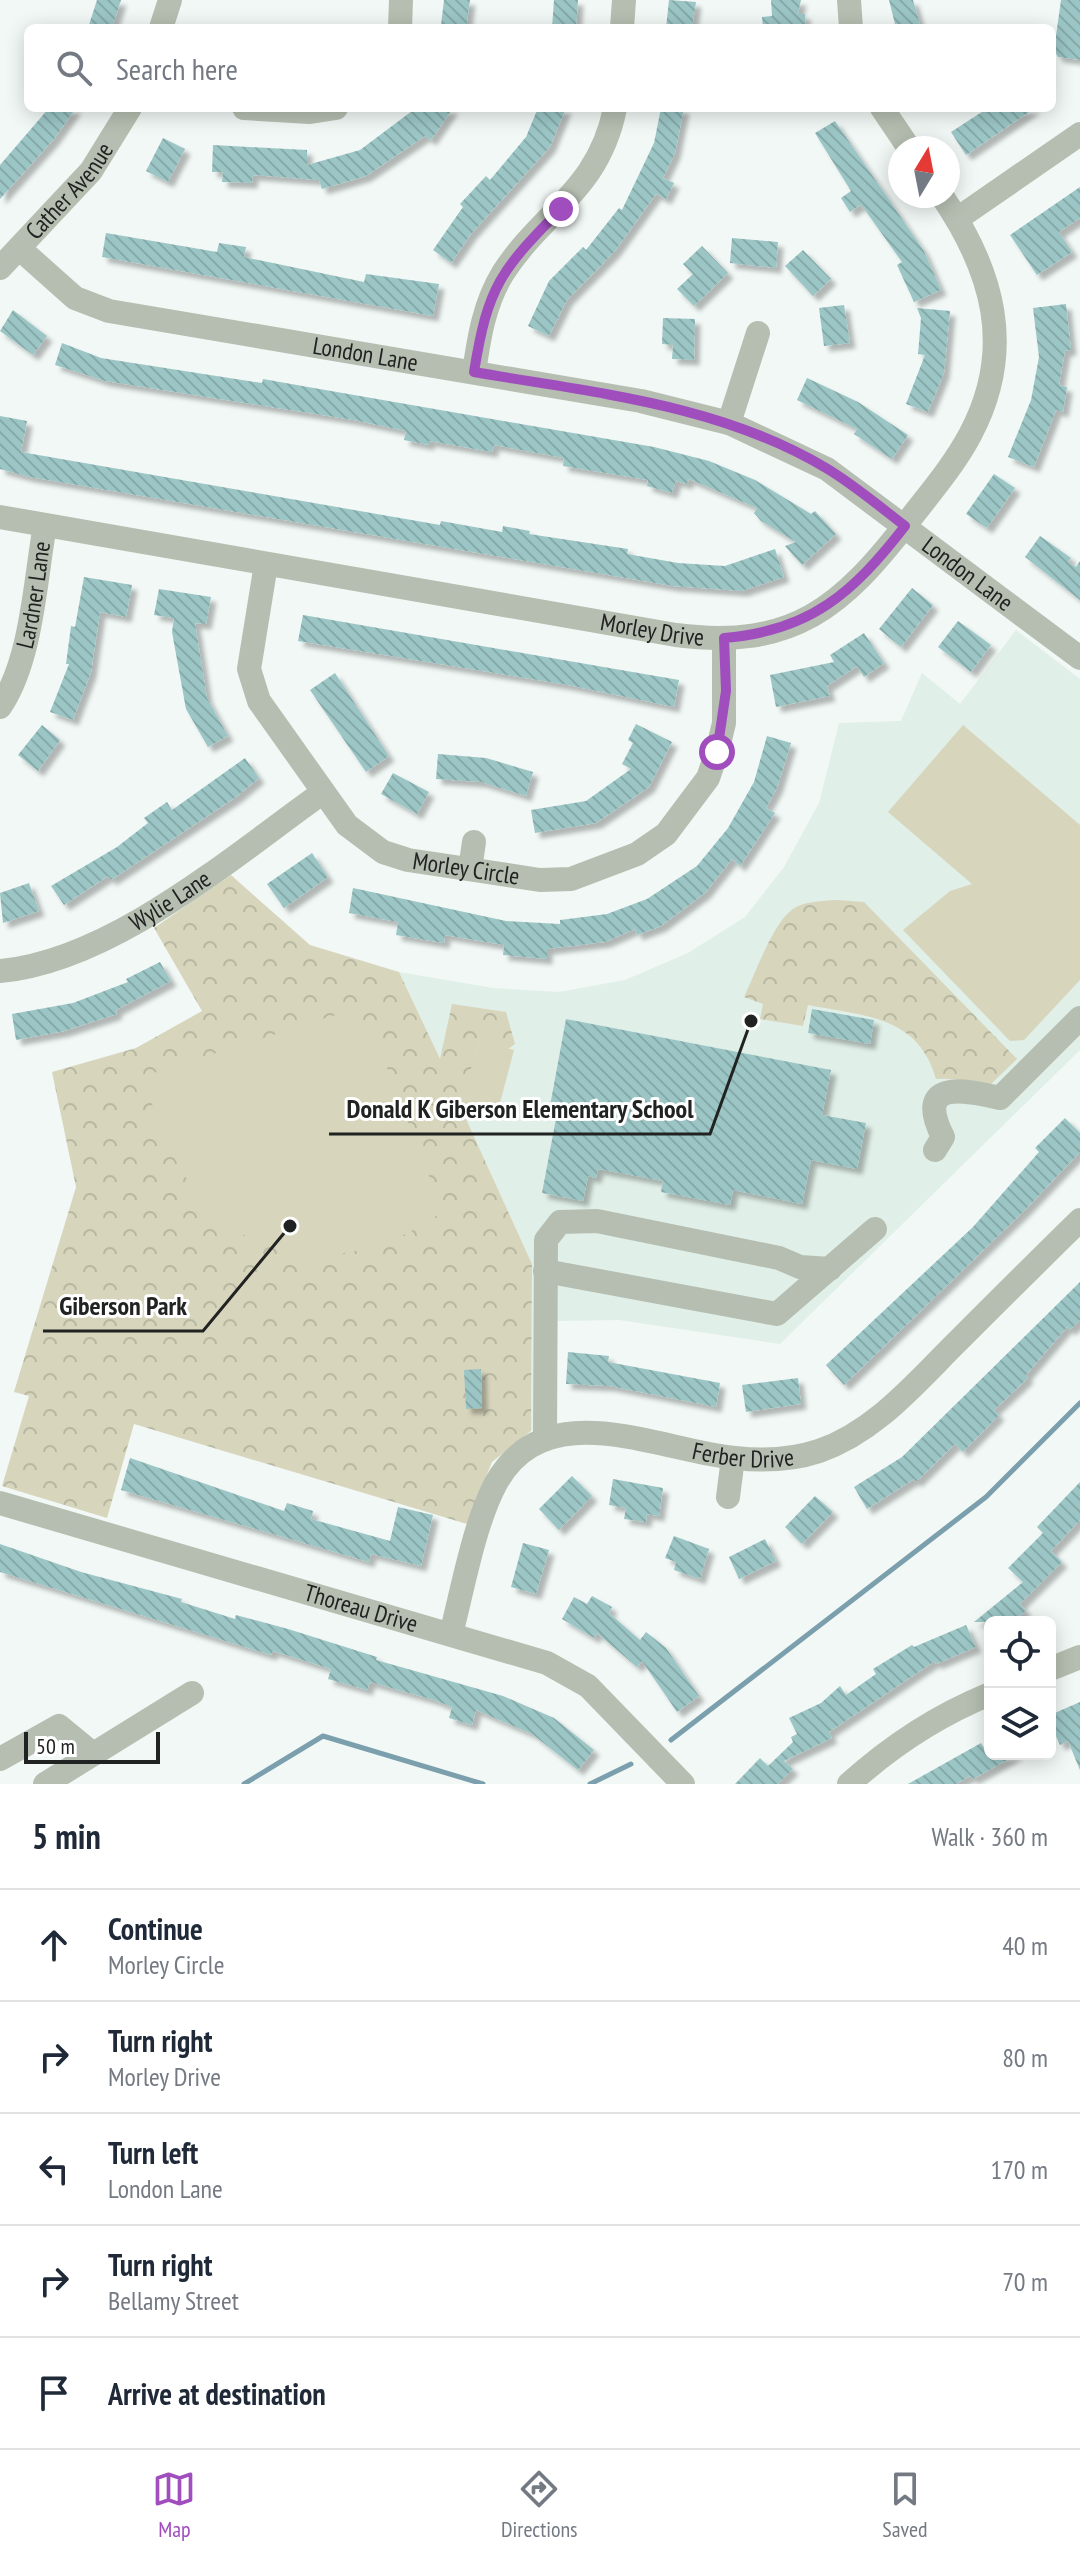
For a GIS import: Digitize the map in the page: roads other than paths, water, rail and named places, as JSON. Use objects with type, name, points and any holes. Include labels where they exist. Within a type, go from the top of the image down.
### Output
[{"type":"street","points":[[162,24],[170,0]]},
{"type":"street","points":[[400,24],[401,0]]},
{"type":"street","points":[[622,24],[624,0]]},
{"type":"street","points":[[849,0],[851,24]]},
{"type":"street","name":"Cather Avenue","points":[[0,268],[91,171],[128,112]]},
{"type":"street","points":[[474,372],[490,298],[519,251],[581,186],[606,141],[614,112]]},
{"type":"street","points":[[885,112],[901,136]]},
{"type":"street","points":[[957,219],[1080,134]]},
{"type":"street","name":"Morley Drive","points":[[0,517],[676,635],[724,638],[756,635],[787,626],[837,600],[878,562],[970,436],[989,388],[994,335],[987,282],[980,259],[950,208]]},
{"type":"street","name":"London Lane","points":[[20,249],[58,285],[90,306],[677,408],[729,423],[827,469],[1080,658]]},
{"type":"street","points":[[729,423],[758,333]]},
{"type":"street","name":"Lardner Lane","points":[[0,707],[14,687],[20,664],[45,525]]},
{"type":"street","name":"Morley Circle","points":[[266,564],[249,669],[259,701],[347,825],[383,852],[408,860],[540,880],[571,879],[637,854],[666,834],[702,787],[717,752],[726,691],[724,638]]},
{"type":"street","name":"Wylie Lane","points":[[0,971],[57,959],[115,935],[322,793]]},
{"type":"street","points":[[470,869],[474,842]]},
{"type":"street","points":[[935,1150],[943,1137],[934,1107],[941,1094],[956,1088],[1000,1098],[1080,1018]]},
{"type":"street","points":[[545,1438],[546,1240],[552,1229],[570,1219],[779,1258],[800,1267],[830,1269]]},
{"type":"street","name":"Ferber Drive","points":[[451,1634],[488,1503],[497,1482],[510,1464],[545,1438],[590,1431],[733,1458],[765,1460],[817,1451],[862,1430],[888,1410],[1080,1220]]},
{"type":"street","points":[[545,1271],[777,1314],[875,1229]]},
{"type":"street","points":[[728,1497],[733,1458]]},
{"type":"street","name":"Thoreau Drive","points":[[0,1503],[547,1663],[579,1679],[683,1784]]},
{"type":"street","points":[[1056,1667],[1080,1657]]},
{"type":"street","points":[[45,1784],[192,1693]]},
{"type":"street","points":[[849,1784],[886,1750],[924,1725],[984,1697]]},
{"type":"street","points":[[0,1759],[59,1726],[93,1754]]},
{"type":"waterway","points":[[671,1740],[986,1497],[1080,1403]]},
{"type":"waterway","points":[[244,1784],[323,1736],[483,1784]]},
{"type":"waterway","points":[[590,1784],[631,1764]]},
{"type":"place","name":"Donald K Giberson Elementary School","points":[[751,1021]]},
{"type":"place","name":"Giberson Park","points":[[290,1226]]}]
